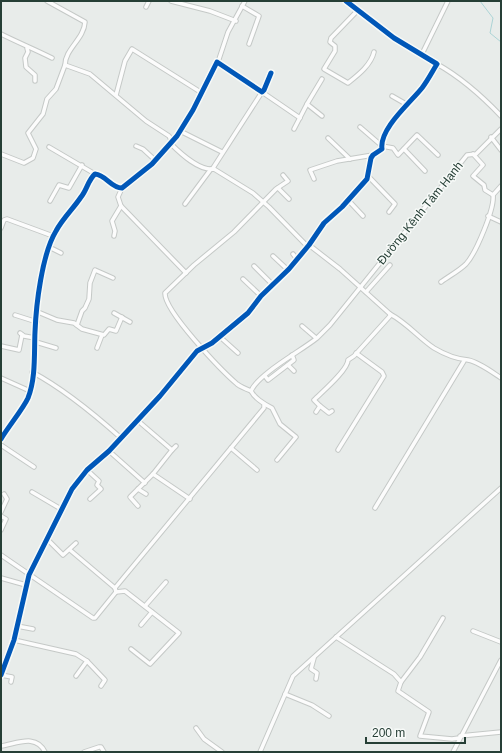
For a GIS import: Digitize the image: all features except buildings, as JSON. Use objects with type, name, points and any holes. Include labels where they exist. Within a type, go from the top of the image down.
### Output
[{"type":"street","points":[[1,154],[24,163],[33,158],[36,149],[28,133],[42,114],[45,102],[56,90],[65,65],[66,57],[84,29],[84,22],[47,1]]},
{"type":"street","points":[[146,7],[148,1]]},
{"type":"street","points":[[171,1],[210,11],[236,21]]},
{"type":"street","points":[[186,273],[121,206],[118,197],[122,188],[156,161],[180,131],[218,62],[228,32],[236,21],[245,1]]},
{"type":"street","points":[[346,1],[394,38],[451,72],[477,92],[501,116]]},
{"type":"street","points":[[422,54],[448,1]]},
{"type":"street","points":[[242,6],[259,16],[249,44]]},
{"type":"street","points":[[358,10],[331,38],[330,42],[335,46],[335,50],[324,69],[348,83],[365,68],[373,58],[374,52]]},
{"type":"street","points":[[1,34],[27,48],[32,47],[52,58]]},
{"type":"street","points":[[27,48],[28,52],[25,58],[26,67],[35,75],[35,81]]},
{"type":"street","points":[[116,95],[125,61],[132,49],[202,93]]},
{"type":"street","points":[[218,62],[300,118]]},
{"type":"street","points":[[314,179],[310,170],[325,164],[350,158],[373,155],[379,152],[382,146],[382,139],[406,104],[423,87],[437,64]]},
{"type":"street","points":[[65,65],[90,74],[146,121],[169,136],[171,142],[201,167],[212,169],[263,202],[309,246],[366,292],[390,314],[400,319],[435,348],[464,361],[477,364],[501,378]]},
{"type":"street","points":[[185,204],[212,169],[264,90],[271,73]]},
{"type":"street","points":[[294,129],[322,79]]},
{"type":"street","points":[[392,96],[406,104]]},
{"type":"street","points":[[307,104],[322,116]]},
{"type":"street","points":[[360,127],[382,146],[392,148],[398,155],[417,135],[438,155]]},
{"type":"street","name":"Đường Kênh Tám Hạnh","points":[[251,391],[265,376],[316,338],[330,325],[467,155],[476,154],[491,137],[501,129]]},
{"type":"street","points":[[180,131],[222,152]]},
{"type":"street","points":[[491,137],[501,150]]},
{"type":"street","points":[[328,138],[350,158]]},
{"type":"street","points":[[136,146],[143,149],[156,161]]},
{"type":"street","points":[[49,147],[95,174],[100,175],[116,187],[122,188]]},
{"type":"street","points":[[404,150],[425,171]]},
{"type":"street","points":[[472,154],[483,165],[473,176],[484,185],[485,190],[493,194]]},
{"type":"street","points":[[11,682],[12,677],[1,675],[14,640],[29,574],[72,489],[87,470],[109,451],[160,396],[191,356],[219,336],[248,312],[261,296],[288,270],[309,246],[324,223],[348,200],[368,176],[373,155]]},
{"type":"street","points":[[50,201],[59,185],[69,188],[82,165]]},
{"type":"street","points":[[1,439],[24,406],[30,391],[35,357],[36,322],[40,285],[49,247],[53,236],[71,208],[82,197],[91,178],[95,174]]},
{"type":"street","points":[[277,460],[296,437],[280,424],[272,408],[264,405],[251,391],[238,385],[202,349],[171,310],[165,299],[165,294],[206,254],[234,232],[263,202],[288,181],[283,175]]},
{"type":"street","points":[[368,176],[395,204],[389,212]]},
{"type":"street","points":[[441,282],[466,264],[471,257],[488,216],[493,194],[501,186]]},
{"type":"street","points":[[278,188],[289,199]]},
{"type":"street","points":[[348,200],[363,216]]},
{"type":"street","points":[[114,236],[115,231],[112,221],[121,206]]},
{"type":"street","points":[[488,216],[501,222]]},
{"type":"street","points":[[1,228],[3,218],[53,236]]},
{"type":"street","points":[[49,247],[61,253]]},
{"type":"street","points":[[293,254],[297,259]]},
{"type":"street","points":[[273,256],[288,270]]},
{"type":"street","points":[[366,292],[390,265]]},
{"type":"street","points":[[254,266],[273,285]]},
{"type":"street","points":[[77,325],[82,311],[89,299],[90,283],[95,270],[113,278]]},
{"type":"street","points":[[243,279],[261,296]]},
{"type":"street","points":[[38,312],[56,320],[72,322],[82,329],[102,335],[105,335],[109,330],[116,331],[122,318]]},
{"type":"street","points":[[114,313],[130,322]]},
{"type":"street","points":[[332,411],[329,413],[314,400],[333,382],[348,365],[348,360],[390,316],[390,314]]},
{"type":"street","points":[[15,315],[36,322]]},
{"type":"street","points":[[302,326],[316,338]]},
{"type":"street","points":[[1,346],[19,350],[21,334],[56,348]]},
{"type":"street","points":[[97,348],[102,335]]},
{"type":"street","points":[[219,336],[238,353]]},
{"type":"street","points":[[338,450],[384,376],[382,372],[356,353]]},
{"type":"street","points":[[265,376],[268,380],[270,380],[295,360],[292,355]]},
{"type":"street","points":[[375,508],[464,361]]},
{"type":"street","points":[[288,365],[294,371]]},
{"type":"street","points":[[32,372],[61,388],[66,394],[102,421],[121,438]]},
{"type":"street","points":[[1,378],[30,391]]},
{"type":"street","points":[[1,555],[95,618],[264,408],[264,405]]},
{"type":"street","points":[[316,412],[320,406]]},
{"type":"street","points":[[137,420],[172,450]]},
{"type":"street","points":[[1,445],[34,467]]},
{"type":"street","points":[[138,506],[130,497],[145,483],[176,446]]},
{"type":"street","points":[[231,448],[257,470]]},
{"type":"street","points":[[109,451],[145,483]]},
{"type":"street","points":[[87,470],[99,481],[97,485],[101,489],[90,499]]},
{"type":"street","points":[[153,474],[190,499]]},
{"type":"street","points":[[260,752],[293,676],[501,488]]},
{"type":"street","points":[[138,489],[146,494]]},
{"type":"street","points":[[32,492],[61,509]]},
{"type":"street","points":[[1,512],[7,499],[4,494]]},
{"type":"street","points":[[1,516],[6,519],[1,530]]},
{"type":"street","points":[[47,539],[62,554],[70,550],[76,543]]},
{"type":"street","points":[[70,550],[116,590],[125,591],[179,633],[150,664],[131,649]]},
{"type":"street","points":[[1,578],[26,586]]},
{"type":"street","points":[[145,606],[166,582]]},
{"type":"street","points":[[141,625],[152,612]]},
{"type":"street","points":[[443,618],[420,657],[401,682],[398,691],[429,712],[420,736],[459,737],[501,732]]},
{"type":"street","points":[[17,626],[33,629]]},
{"type":"street","points":[[473,631],[501,642]]},
{"type":"street","points":[[336,637],[391,672],[401,682]]},
{"type":"street","points":[[14,640],[71,652],[87,661],[105,680],[101,686]]},
{"type":"street","points":[[315,656],[311,669],[317,673],[316,679]]},
{"type":"street","points":[[453,752],[459,737],[501,660]]},
{"type":"street","points":[[76,676],[87,661]]},
{"type":"street","points":[[284,694],[312,705],[329,716]]},
{"type":"street","points":[[196,728],[204,739],[222,752]]},
{"type":"street","points":[[1,746],[30,741],[40,745],[45,752]]},
{"type":"street","points":[[84,752],[99,747],[102,747],[104,752]]},
{"type":"waterway","points":[[480,1],[493,18],[490,33],[501,42]]},
{"type":"cycle path","points":[[1,675],[14,640],[29,575],[72,489],[87,470],[109,451],[160,396],[197,351],[212,343],[248,313],[261,296],[289,269],[309,245],[324,223],[342,207],[367,179],[371,158],[382,149],[382,141],[385,133],[396,117],[422,88],[437,64],[394,38],[346,1]]},
{"type":"cycle path","points":[[1,439],[26,402],[31,390],[37,308],[43,266],[51,241],[59,226],[75,206],[93,176],[95,174],[99,175],[115,186],[122,188],[152,164],[177,136],[193,110],[217,62],[262,92],[271,73]]}]
